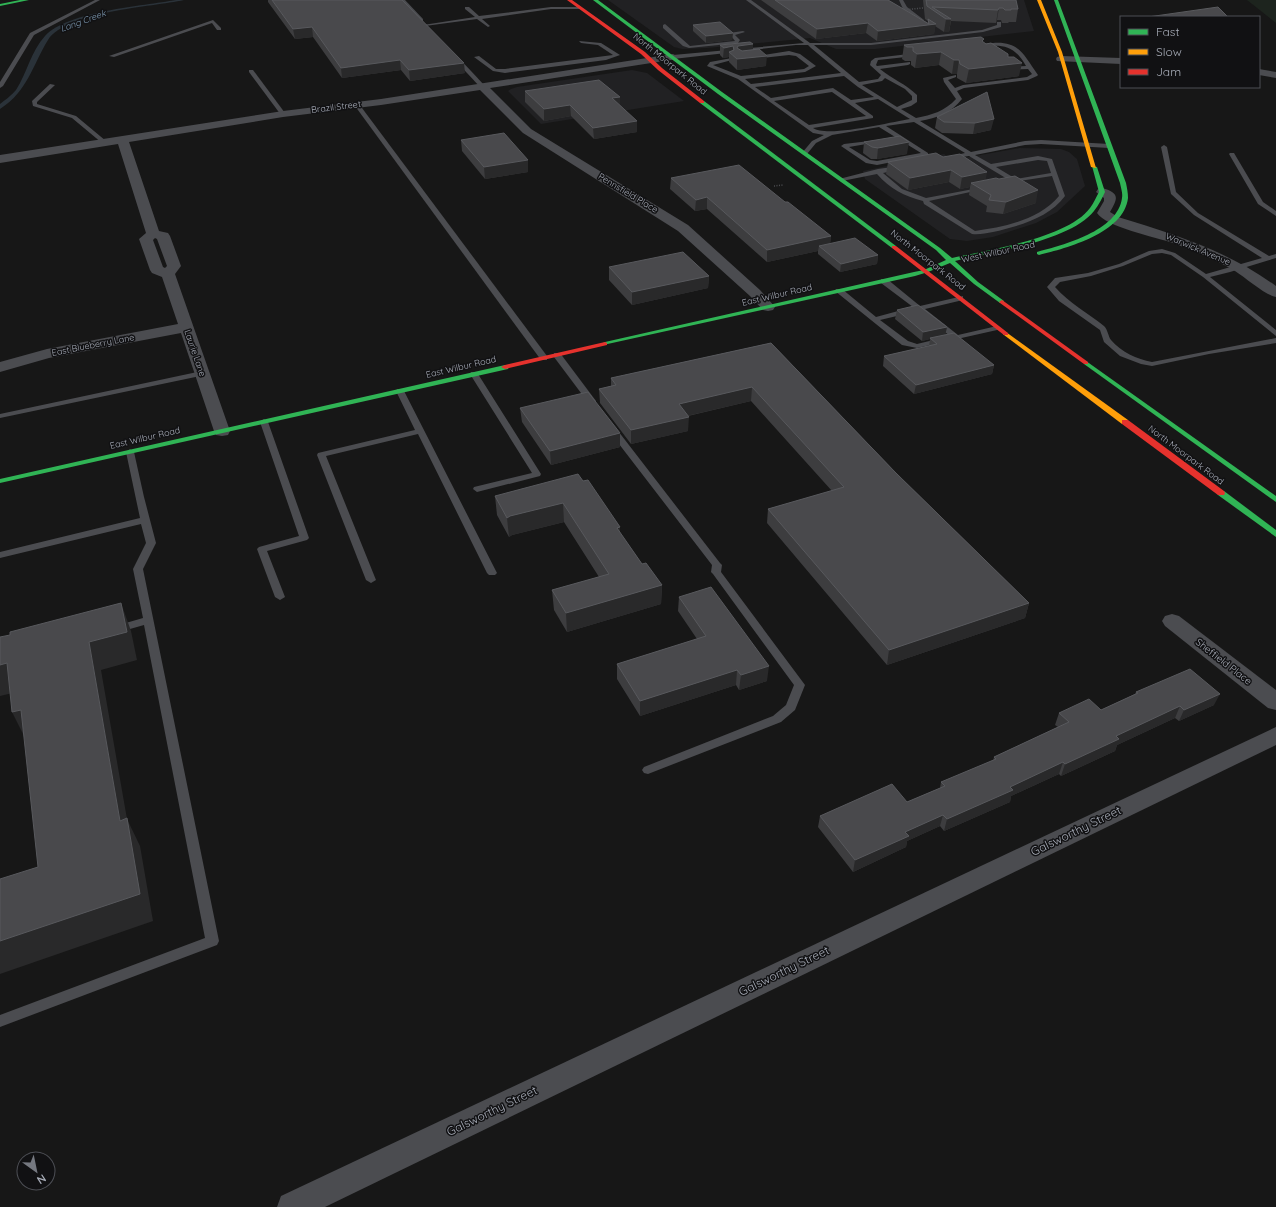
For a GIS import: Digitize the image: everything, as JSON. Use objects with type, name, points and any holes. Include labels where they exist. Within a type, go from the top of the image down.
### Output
[{"type":"street","points":[[0,5],[27,0]]},
{"type":"street","name":"North Moorpark Road","points":[[569,0],[614,32],[719,116],[926,271],[997,328],[1276,534]]},
{"type":"street","name":"North Moorpark Road","points":[[596,0],[938,249],[962,271],[1117,386],[1276,500]]},
{"type":"street","points":[[1039,0],[1061,59],[1102,192],[1110,196],[1110,201],[1103,213],[1113,220]]},
{"type":"street","name":"West Wilbur Road","points":[[1027,256],[1063,247],[1092,236],[1121,212],[1125,202],[1125,190],[1056,0]]},
{"type":"street","name":"Brazil Street","points":[[0,159],[283,114],[357,105],[673,57]]},
{"type":"street","points":[[1061,59],[1120,61]]},
{"type":"street","points":[[1260,72],[1276,75]]},
{"type":"street","name":"Pennsfield Place","points":[[483,86],[527,131],[683,228],[755,293],[768,307]]},
{"type":"street","name":"Laurie Lane","points":[[122,139],[153,234],[146,239],[157,270],[168,274],[222,431]]},
{"type":"street","name":"West Wilbur Road","points":[[926,271],[950,260],[1040,239],[1059,232],[1075,224],[1087,215],[1098,202],[1102,192]]},
{"type":"street","name":"Warwick Avenue","points":[[1113,220],[1186,242],[1216,255],[1241,268],[1276,292]]},
{"type":"street","name":"West Wilbur Road","points":[[926,271],[962,271],[975,268]]},
{"type":"street","name":"East Wilbur Road","points":[[0,481],[926,271]]},
{"type":"street","name":"East Blueberry Lane","points":[[0,366],[47,354],[186,327]]},
{"type":"street","name":"Sheffield Place","points":[[1172,621],[1276,702]]},
{"type":"street","name":"Galsworthy Street","points":[[292,1207],[1276,735]]},
{"type":"lane","points":[[0,86],[32,34],[98,0]]},
{"type":"lane","points":[[402,0],[426,25],[533,7],[553,1]]},
{"type":"lane","points":[[748,0],[808,44],[877,98],[1014,181]]},
{"type":"lane","points":[[901,0],[908,11],[926,24]]},
{"type":"lane","points":[[467,8],[488,26]]},
{"type":"lane","points":[[477,16],[551,8],[579,8]]},
{"type":"lane","points":[[112,56],[213,21],[219,29]]},
{"type":"lane","points":[[673,57],[808,44],[871,44],[992,30],[999,26],[999,23]]},
{"type":"lane","points":[[665,25],[665,27],[685,45],[692,47],[736,42],[738,40],[731,34],[743,32]]},
{"type":"lane","points":[[938,32],[943,36]]},
{"type":"lane","points":[[477,57],[484,63],[481,65],[490,73],[496,75],[617,55],[599,44],[582,42]]},
{"type":"lane","points":[[955,90],[963,87],[1028,78],[1035,74],[1021,53],[1017,50],[1004,44],[978,46]]},
{"type":"lane","points":[[1004,52],[1017,50]]},
{"type":"lane","points":[[452,53],[483,86]]},
{"type":"lane","points":[[740,78],[805,70],[813,66],[798,55],[790,53],[749,57]]},
{"type":"lane","points":[[895,108],[909,105],[915,101],[916,96],[907,88],[884,75],[876,68],[874,61],[877,59],[924,53]]},
{"type":"lane","points":[[730,59],[712,62],[710,66],[740,78],[768,100],[815,132],[830,134],[932,117],[951,108],[959,98],[955,90],[946,82],[945,79],[954,76]]},
{"type":"lane","points":[[876,68],[908,63]]},
{"type":"lane","points":[[1008,69],[1029,67]]},
{"type":"lane","points":[[251,70],[283,114]]},
{"type":"lane","points":[[805,70],[815,77]]},
{"type":"lane","points":[[750,86],[845,74]]},
{"type":"lane","points":[[858,84],[880,80],[884,75]]},
{"type":"lane","points":[[52,85],[34,102],[35,105],[74,117],[104,142]]},
{"type":"lane","points":[[768,100],[833,90],[871,117],[808,127]]},
{"type":"lane","points":[[850,102],[877,98]]},
{"type":"lane","points":[[357,105],[544,358]]},
{"type":"lane","points":[[881,126],[926,154],[878,163],[868,162],[844,146],[883,139]]},
{"type":"lane","points":[[805,153],[814,142],[830,134]]},
{"type":"lane","points":[[891,138],[898,137]]},
{"type":"lane","points":[[947,159],[1025,143],[1041,142],[1109,146]]},
{"type":"lane","points":[[1164,147],[1173,193],[1196,214],[1267,258]]},
{"type":"lane","points":[[1232,154],[1260,203],[1276,214]]},
{"type":"lane","points":[[926,200],[926,203],[969,232],[979,232],[1019,223],[1036,217],[1059,201],[1062,196],[1050,160],[1044,158],[989,166]]},
{"type":"lane","points":[[842,179],[909,166]]},
{"type":"lane","points":[[878,171],[888,184],[896,189],[909,196],[926,200],[991,186]]},
{"type":"lane","points":[[999,184],[1054,174]]},
{"type":"lane","points":[[1276,334],[1205,276],[1173,254],[1162,251],[1151,252],[1121,265],[1089,275],[1058,280],[1051,287],[1062,299],[1103,329],[1107,340],[1123,354],[1141,362],[1152,364],[1209,352],[1275,342],[1276,340]]},
{"type":"lane","points":[[1205,276],[1241,268],[1276,256]]},
{"type":"lane","points":[[884,281],[956,337]]},
{"type":"lane","points":[[839,291],[905,343],[917,346],[997,328]]},
{"type":"lane","points":[[874,318],[960,298]]},
{"type":"lane","points":[[557,355],[716,565],[716,572],[800,686],[791,707],[777,719],[648,770]]},
{"type":"lane","points":[[0,416],[202,373]]},
{"type":"lane","points":[[474,374],[537,474],[477,489]]},
{"type":"lane","points":[[400,391],[492,573]]},
{"type":"lane","points":[[264,422],[304,538],[262,549],[280,598]]},
{"type":"lane","points":[[371,580],[321,455],[420,431]]},
{"type":"lane","points":[[0,1021],[212,941],[138,569],[151,543],[138,497],[130,452]]},
{"type":"lane","points":[[0,555],[145,520]]},
{"type":"lane","points":[[104,632],[149,620]]},
{"type":"path","points":[[896,11],[923,8]]},
{"type":"shaded area","points":[[184,0],[91,16],[73,22],[58,30],[48,40],[23,86],[9,102],[0,109],[0,104],[16,90],[40,42],[45,36],[56,28],[88,15],[126,7]]},
{"type":"shaded area","points":[[608,0],[1024,0],[1034,31],[875,49],[836,49],[810,38],[682,49],[674,47]]},
{"type":"shaded area","points":[[1247,0],[1276,0],[1276,23]]},
{"type":"shaded area","points":[[632,70],[647,73],[684,101],[541,124],[508,91],[517,87]]},
{"type":"shaded area","points":[[1020,148],[1061,149],[1069,152],[1077,159],[1085,186],[1057,212],[1036,223],[993,237],[967,241],[950,239],[865,179],[863,171],[944,154],[953,160]]},
{"type":"building","points":[[272,0],[402,0],[464,63],[409,70],[400,60],[341,68],[312,27],[293,29]]},
{"type":"building","points":[[775,0],[888,0],[929,24],[928,19],[936,24],[878,31],[868,23],[817,29]]},
{"type":"building","points":[[926,0],[1016,0],[1018,9],[1005,10],[1003,8],[999,8],[998,10],[932,7],[951,19],[946,19],[927,6]]},
{"type":"building","points":[[1218,7],[1227,16],[1155,16]]},
{"type":"building","points":[[720,22],[733,33],[706,36],[693,25]]},
{"type":"building","points":[[981,37],[984,39],[982,41],[986,44],[991,43],[1008,54],[1008,57],[1014,57],[1022,63],[969,69],[960,64],[959,60],[954,60],[941,52],[917,54],[913,51],[913,47],[907,47],[904,45]]},
{"type":"building","points":[[750,42],[753,44],[738,46],[737,48],[742,51],[759,49],[767,56],[737,59],[729,52],[734,50],[733,46],[724,48],[720,45]]},
{"type":"building","points":[[599,80],[620,97],[612,98],[637,121],[593,128],[570,105],[544,109],[525,91]]},
{"type":"building","points":[[987,92],[994,119],[975,123],[944,122],[937,117]]},
{"type":"building","points":[[504,133],[528,160],[484,167],[461,140]]},
{"type":"building","points":[[900,136],[909,142],[878,148],[872,147],[864,142]]},
{"type":"building","points":[[936,153],[943,157],[960,154],[987,172],[962,177],[951,170],[910,178],[888,162]]},
{"type":"building","points":[[739,165],[831,236],[767,250],[707,197],[696,200],[671,178]]},
{"type":"building","points":[[1015,176],[1038,190],[1006,202],[989,200],[991,195],[971,183],[996,178],[999,179]]},
{"type":"building","points":[[855,238],[878,255],[841,264],[819,246]]},
{"type":"building","points":[[683,252],[709,276],[632,292],[609,267]]},
{"type":"building","points":[[918,305],[947,327],[923,332],[897,310]]},
{"type":"building","points":[[954,333],[994,365],[916,385],[884,356],[937,344],[930,338]]},
{"type":"building","points":[[771,343],[896,473],[1029,603],[889,650],[768,509],[844,487],[752,387],[679,404],[689,417],[631,430],[599,389],[616,385],[611,378]]},
{"type":"building","points":[[588,392],[620,433],[550,451],[520,408]]},
{"type":"building","points":[[578,474],[583,481],[588,480],[620,527],[617,528],[642,564],[646,563],[662,585],[566,613],[552,590],[609,574],[563,503],[507,518],[495,496]]},
{"type":"building","points":[[711,587],[769,666],[741,675],[737,670],[640,701],[617,664],[706,636],[679,597]]},
{"type":"building","points":[[121,603],[127,632],[89,642],[120,821],[127,818],[140,894],[0,941],[0,879],[38,867],[21,710],[12,712],[7,663],[0,665],[0,637],[10,635],[10,632]]},
{"type":"building","points":[[1190,669],[1220,694],[1184,710],[1180,706],[1116,736],[1119,739],[1065,764],[1063,762],[1010,787],[1013,790],[947,819],[943,815],[905,832],[909,836],[855,860],[820,816],[892,784],[907,802],[945,786],[941,782],[996,759],[994,757],[1069,722],[1059,713],[1089,699],[1101,710],[1138,693],[1136,692]]},
{"type":"traffic: fast","points":[[0,5],[27,0]]},
{"type":"traffic: fast","points":[[595,0],[720,93],[938,249],[976,283],[1002,302]]},
{"type":"traffic: fast","points":[[1039,253],[1077,242],[1103,229],[1121,211],[1125,199],[1123,183],[1056,0]]},
{"type":"traffic: fast","points":[[702,102],[894,247]]},
{"type":"traffic: fast","points":[[605,344],[915,274],[926,271],[948,261],[1036,240],[1058,233],[1076,223],[1092,210],[1102,192],[1094,167]]},
{"type":"traffic: fast","points":[[1086,363],[1276,500]]},
{"type":"traffic: fast","points":[[0,481],[505,367]]},
{"type":"traffic: fast","points":[[1221,493],[1276,534]]},
{"type":"traffic: slow","points":[[1039,0],[1060,52],[1094,167]]},
{"type":"traffic: slow","points":[[1006,334],[1125,422]]},
{"type":"traffic: jam","points":[[569,0],[643,53],[660,69],[702,102]]},
{"type":"traffic: jam","points":[[894,247],[1006,334]]},
{"type":"traffic: jam","points":[[1002,302],[1086,363]]},
{"type":"traffic: jam","points":[[505,367],[605,344]]},
{"type":"traffic: jam","points":[[1125,422],[1221,493]]},
{"type":"water label","name":"Lang Creek","points":[[83,21]]}]
